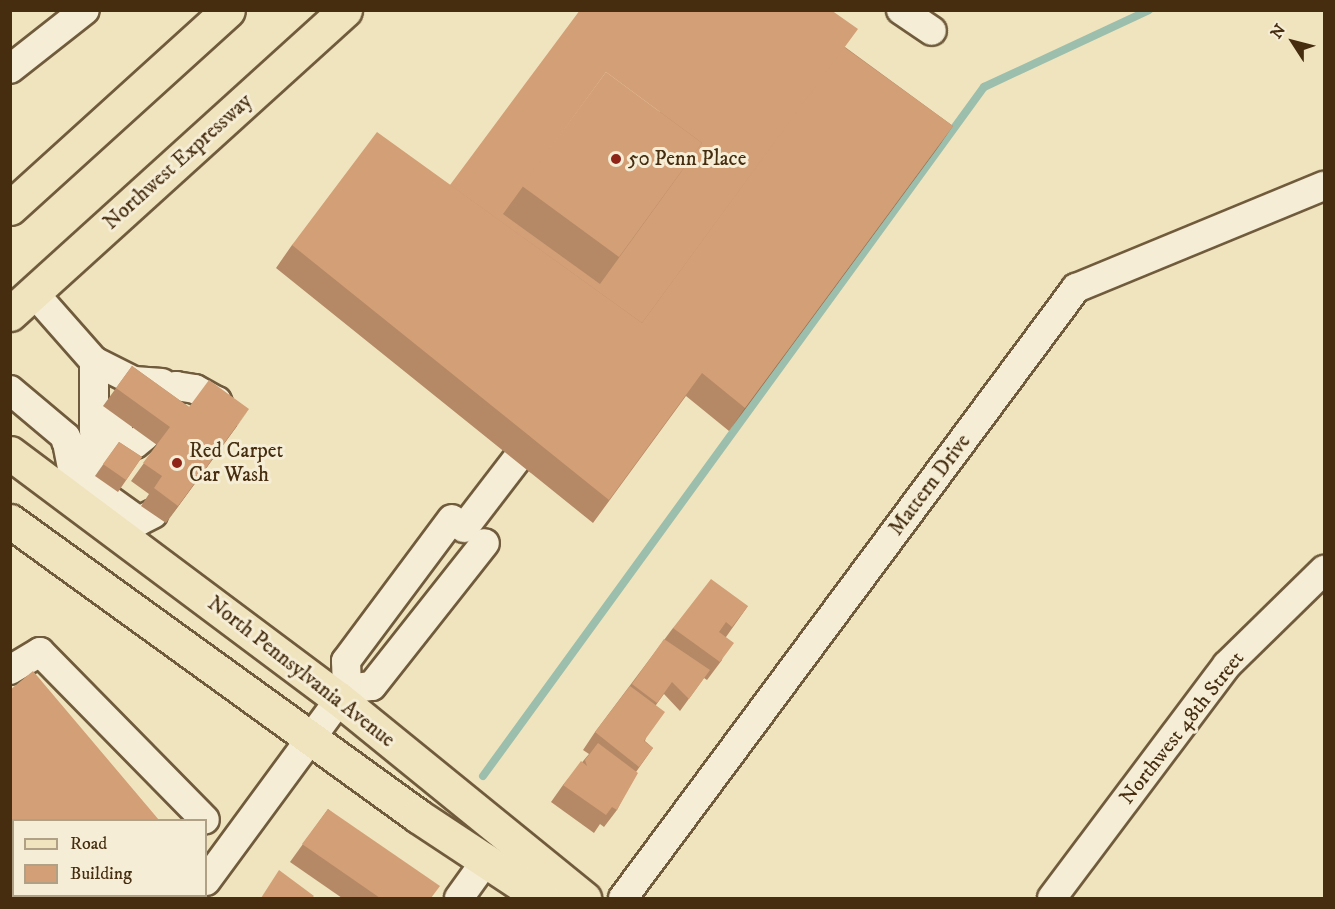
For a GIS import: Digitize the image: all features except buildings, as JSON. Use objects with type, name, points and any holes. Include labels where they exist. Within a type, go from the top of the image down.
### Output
[{"type":"main road","points":[[10,208],[228,10]]},
{"type":"main road","name":"Northwest Expressway","points":[[22,304],[345,10]]},
{"type":"main road","name":"North Pennsylvania Avenue","points":[[10,453],[343,694],[584,898]]},
{"type":"main road","name":"North Pennsylvania Avenue","points":[[10,520],[542,898]]},
{"type":"street","points":[[10,69],[86,10]]},
{"type":"street","points":[[902,10],[932,31]]},
{"type":"street","name":"Mattern Drive","points":[[623,898],[1076,288],[1324,186]]},
{"type":"street","points":[[10,390],[59,427],[66,441],[74,474],[140,513],[138,424],[134,381],[94,361],[22,304]]},
{"type":"street","points":[[94,361],[94,430],[138,424]]},
{"type":"street","points":[[66,441],[138,424],[217,401],[223,416]]},
{"type":"street","points":[[343,694],[372,686],[467,530],[556,408]]},
{"type":"street","points":[[207,880],[343,694],[346,661],[467,530]]},
{"type":"street","name":"Northwest 48th Street","points":[[1052,898],[1227,665],[1324,570]]},
{"type":"street","points":[[10,670],[40,652],[203,819]]},
{"type":"street","points":[[207,823],[231,847]]},
{"type":"street","points":[[459,898],[487,860]]},
{"type":"waterway","points":[[483,776],[984,87],[1149,10]]},
{"type":"place","name":"50 Penn Place","points":[[616,159]]},
{"type":"place","name":"Red Carpet Car Wash","points":[[177,463]]}]
